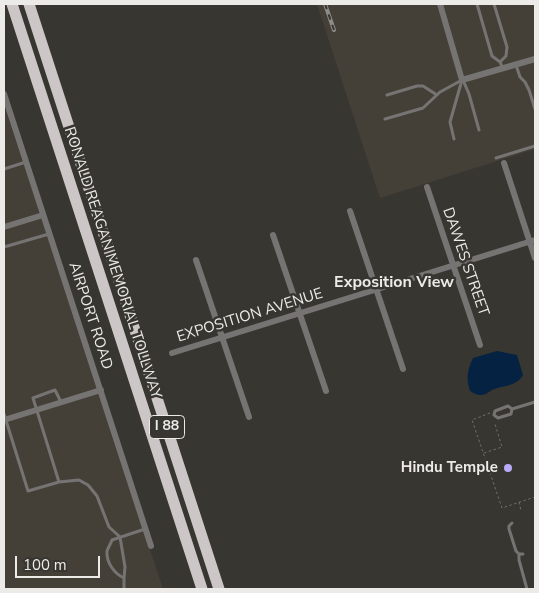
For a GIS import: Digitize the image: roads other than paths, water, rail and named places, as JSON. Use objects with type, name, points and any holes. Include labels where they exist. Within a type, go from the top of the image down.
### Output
[{"type":"highway","name":"RONALD REAGAN MEMORIAL TOLLWAY","points":[[12,4],[219,589]]},
{"type":"highway","name":"RONALD REAGAN MEMORIAL TOLLWAY","points":[[29,4],[202,589]]},
{"type":"street","points":[[440,4],[462,80],[502,66],[516,65],[535,59]]},
{"type":"street","name":"AIRPORT ROAD","points":[[4,94],[151,546]]},
{"type":"street","points":[[504,163],[533,241],[535,258]]},
{"type":"street","name":"DAWES STREET","points":[[427,187],[480,345]]},
{"type":"street","points":[[350,211],[403,368]]},
{"type":"street","points":[[4,227],[43,214]]},
{"type":"street","points":[[273,235],[326,391]]},
{"type":"street","name":"EXPOSITION AVENUE","points":[[172,353],[533,241]]},
{"type":"street","points":[[196,260],[249,417]]},
{"type":"street","points":[[4,418],[101,390]]},
{"type":"lane","points":[[477,4],[492,56],[502,66],[507,47],[494,4]]},
{"type":"lane","points":[[516,65],[520,78],[525,82],[529,90],[535,109]]},
{"type":"lane","points":[[386,119],[423,108],[437,95],[462,80]]},
{"type":"lane","points":[[462,80],[469,94],[479,130]]},
{"type":"lane","points":[[454,139],[450,122],[462,80]]},
{"type":"lane","points":[[387,95],[423,86],[437,95]]},
{"type":"lane","points":[[496,158],[535,146]]},
{"type":"lane","points":[[4,169],[26,162]]},
{"type":"lane","points":[[4,247],[50,234]]},
{"type":"lane","points":[[59,482],[33,398],[53,390],[57,392],[61,402]]},
{"type":"lane","points":[[512,409],[511,414],[498,418],[494,415],[496,411],[508,406],[512,409],[535,402]]},
{"type":"lane","points":[[4,418],[28,491],[59,482],[80,480],[97,496],[109,527],[120,537],[125,567],[124,589]]},
{"type":"lane","points":[[512,524],[509,526],[509,529],[516,551],[521,554],[519,560],[527,589]]},
{"type":"lane","points":[[124,578],[113,570],[108,560],[107,551],[112,540],[146,529]]},
{"type":"water","points":[[497,351],[517,355],[523,375],[513,384],[496,388],[481,395],[470,391],[468,374],[473,358]]},
{"type":"railway","points":[[325,4],[334,30]]},
{"type":"place","name":"Hindu Temple","points":[[508,468]]},
{"type":"district","name":"Exposition View","points":[[394,283]]}]
